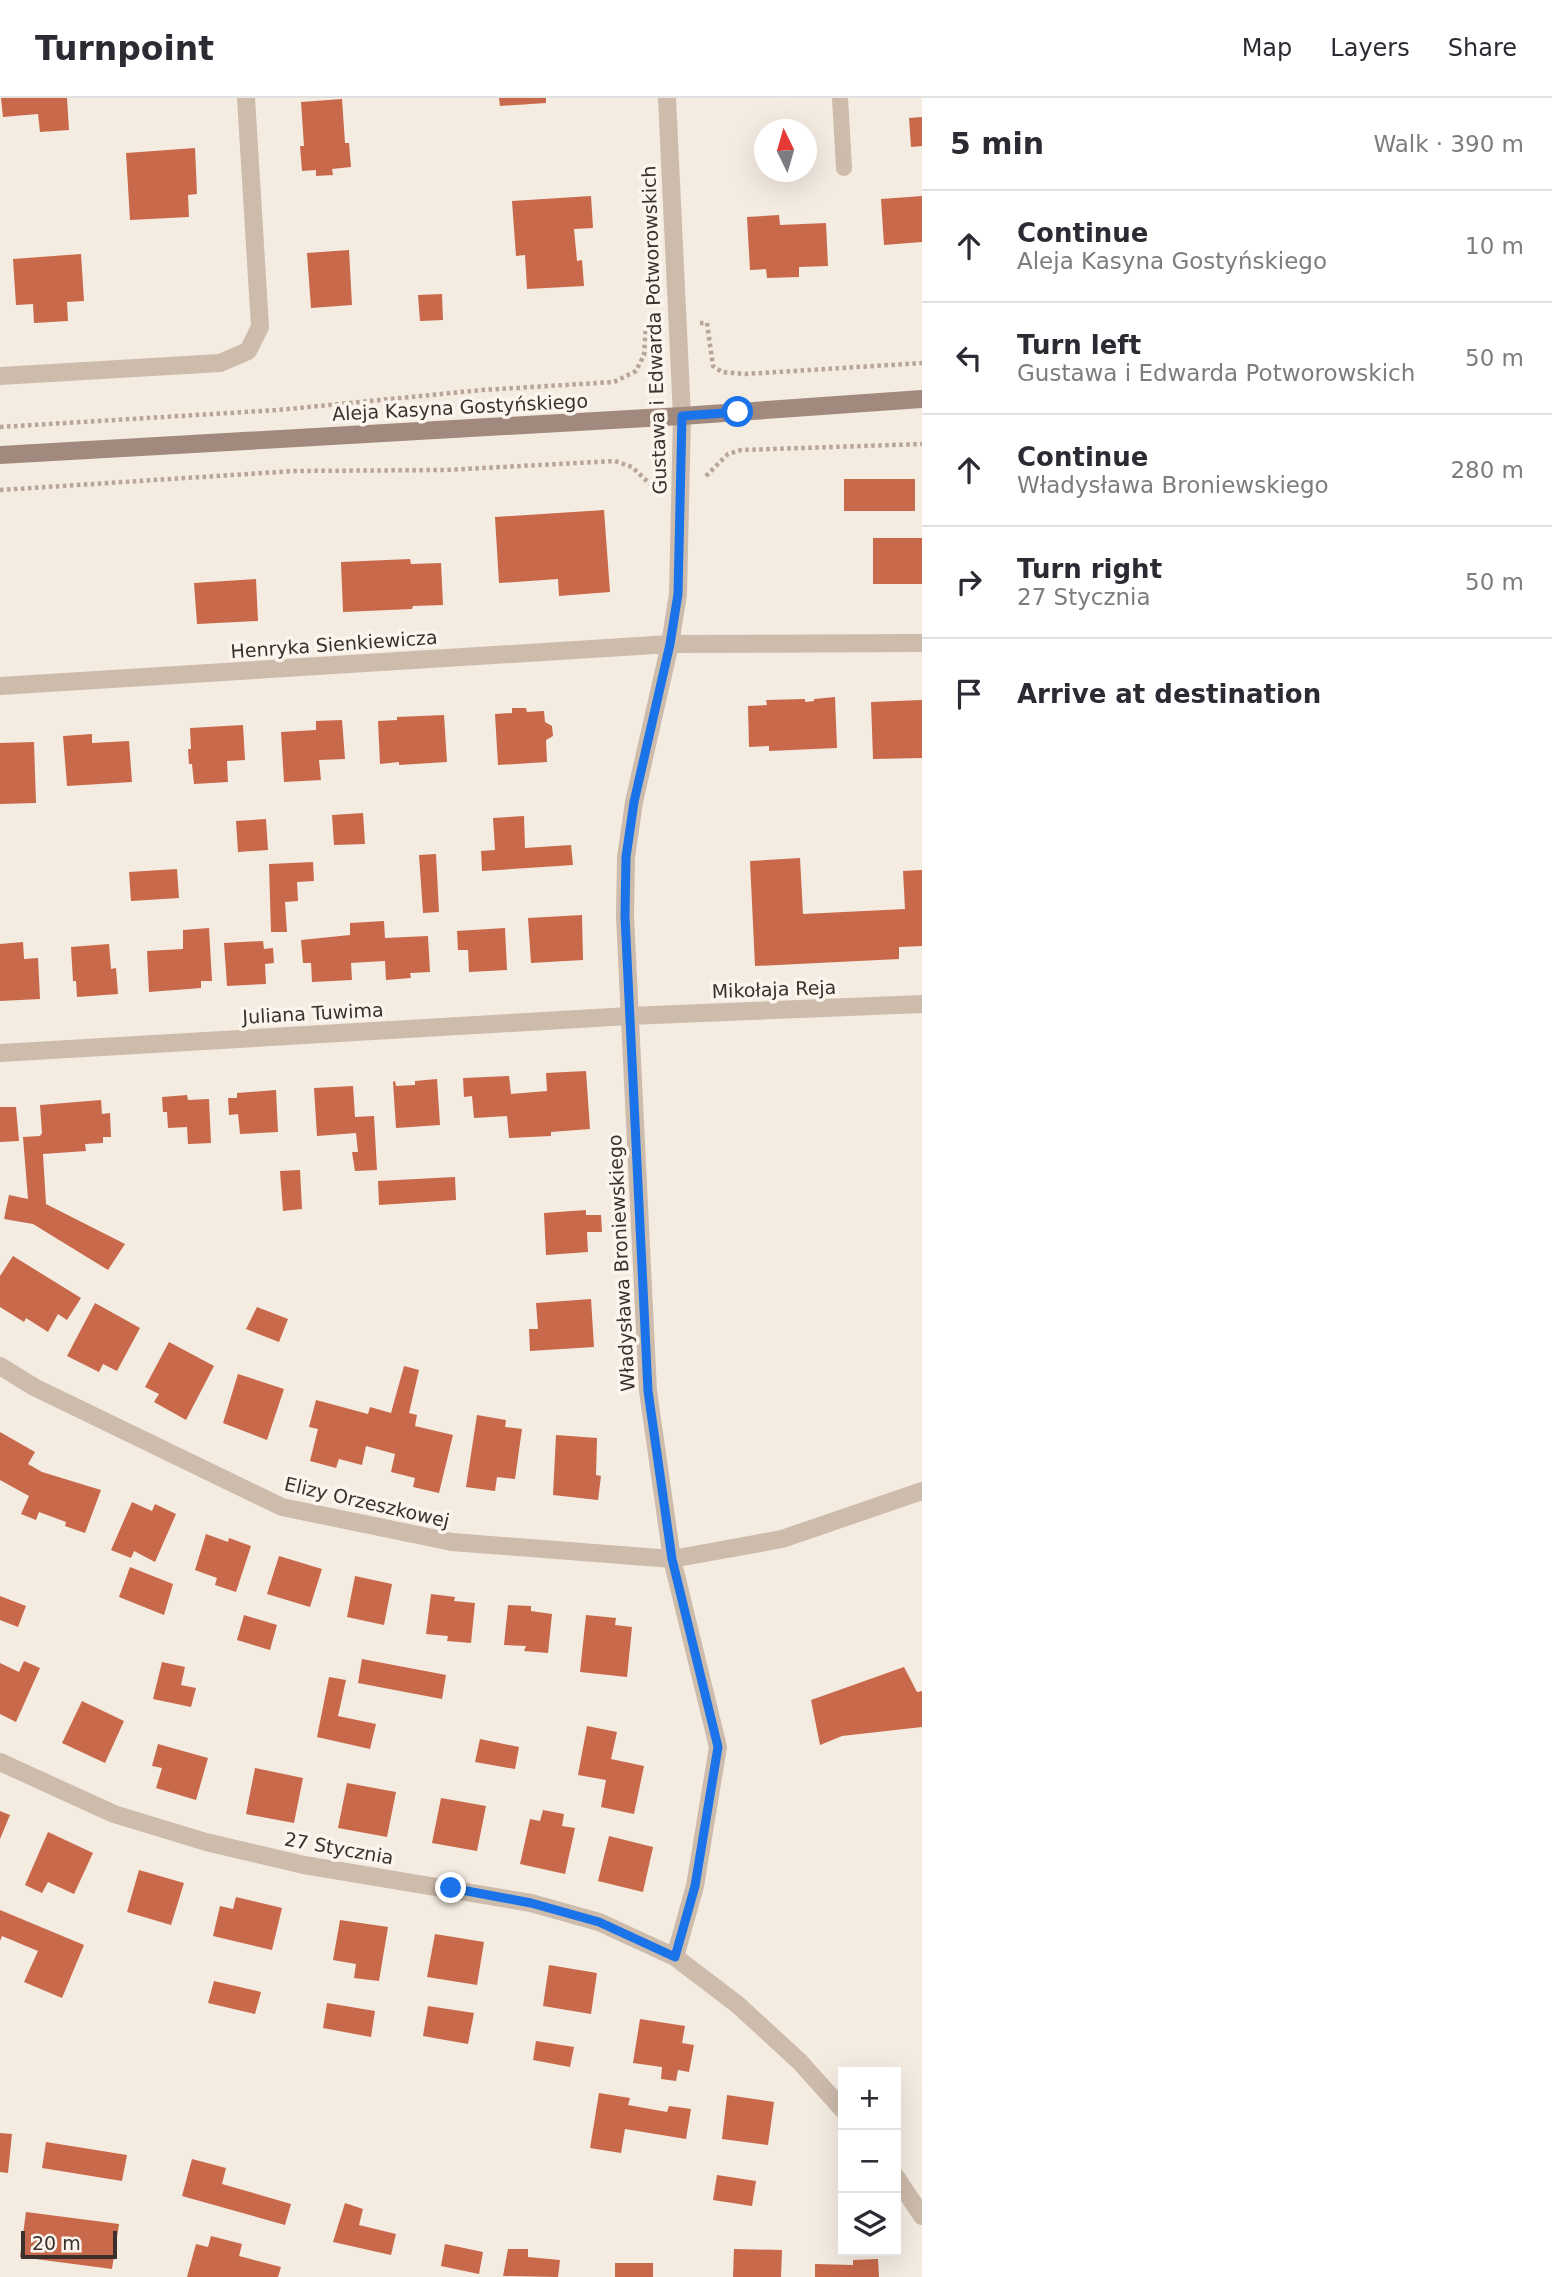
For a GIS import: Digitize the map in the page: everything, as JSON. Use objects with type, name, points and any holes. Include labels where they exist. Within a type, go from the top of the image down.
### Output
[{"type":"street","points":[[0,376],[220,363],[248,351],[260,327],[246,98]]},
{"type":"street","name":"Gustawa i Edwarda Potworowskich","points":[[667,98],[682,416],[678,594],[670,644]]},
{"type":"street","name":"Aleja Kasyna Gostyńskiego","points":[[0,455],[682,416],[922,399]]},
{"type":"street","name":"Henryka Sienkiewicza","points":[[0,686],[670,644],[922,643]]},
{"type":"street","name":"Władysława Broniewskiego","points":[[670,644],[634,802],[626,857],[625,916],[648,1391],[672,1559],[718,1747],[695,1886],[675,1957]]},
{"type":"street","name":"Mikołaja Reja","points":[[629,1016],[922,1004]]},
{"type":"street","name":"Juliana Tuwima","points":[[0,1052],[629,1016]]},
{"type":"street","name":"Elizy Orzeszkowej","points":[[0,1366],[34,1387],[282,1507],[452,1542],[672,1559],[782,1539],[922,1491]]},
{"type":"street","name":"27 Stycznia","points":[[0,1762],[114,1814],[206,1842],[304,1864],[531,1903],[599,1922],[675,1957],[738,2005],[800,2062],[838,2104]]},
{"type":"street","points":[[901,2184],[922,2216]]},
{"type":"lane","points":[[840,98],[844,167]]},
{"type":"path","points":[[0,426],[278,410],[482,390],[621,381],[636,371],[643,355],[646,326],[707,323],[713,366],[722,372],[745,374],[922,363]]},
{"type":"path","points":[[0,490],[294,471],[445,470],[615,461],[632,467],[650,484],[680,484],[700,483],[728,454],[741,450],[922,444]]},
{"type":"building","points":[[1,98],[67,98],[69,130],[40,132],[38,114],[3,117]]},
{"type":"building","points":[[499,98],[546,98],[546,103],[500,106]]},
{"type":"building","points":[[342,99],[345,143],[349,143],[351,167],[332,169],[333,175],[316,176],[316,170],[302,171],[300,146],[304,146],[301,102]]},
{"type":"building","points":[[922,117],[922,146],[911,147],[909,118]]},
{"type":"building","points":[[195,148],[197,194],[188,195],[189,217],[130,220],[126,153]]},
{"type":"building","points":[[591,196],[593,228],[574,229],[577,261],[582,260],[584,286],[527,289],[525,255],[516,256],[512,201]]},
{"type":"building","points":[[922,196],[922,242],[884,245],[881,199]]},
{"type":"building","points":[[779,215],[780,225],[826,223],[828,266],[799,267],[799,277],[767,278],[766,269],[750,270],[747,217]]},
{"type":"building","points":[[349,250],[352,305],[311,308],[307,253]]},
{"type":"building","points":[[81,254],[84,301],[67,302],[68,321],[34,323],[33,304],[16,305],[13,259]]},
{"type":"building","points":[[442,294],[443,320],[420,321],[418,295]]},
{"type":"building","points":[[844,479],[915,479],[915,511],[844,511]]},
{"type":"building","points":[[604,510],[610,592],[559,596],[558,579],[499,583],[495,517]]},
{"type":"building","points":[[873,538],[922,538],[922,584],[873,584]]},
{"type":"building","points":[[410,559],[411,564],[441,563],[443,605],[343,612],[341,562]]},
{"type":"building","points":[[256,579],[258,621],[197,624],[194,583]]},
{"type":"building","points":[[835,697],[837,748],[769,751],[769,746],[749,747],[748,706],[767,705],[766,700],[805,699],[805,702]]},
{"type":"building","points":[[922,700],[922,758],[873,759],[871,702]]},
{"type":"building","points":[[512,708],[526,708],[527,712],[544,711],[545,722],[552,726],[553,736],[546,740],[547,762],[498,765],[495,714],[512,713]]},
{"type":"building","points":[[444,715],[447,762],[380,764],[378,721],[397,720],[397,717]]},
{"type":"building","points":[[342,720],[345,759],[319,760],[321,780],[284,782],[281,732],[316,730],[316,721]]},
{"type":"building","points":[[243,725],[245,760],[227,761],[228,782],[194,784],[192,764],[189,764],[190,728]]},
{"type":"building","points":[[92,734],[92,743],[129,741],[132,782],[67,786],[63,736]]},
{"type":"building","points":[[34,742],[36,803],[0,804],[0,743]]},
{"type":"building","points":[[363,813],[365,844],[334,845],[332,815]]},
{"type":"building","points":[[524,816],[525,848],[571,845],[573,865],[482,871],[481,851],[495,850],[493,818]]},
{"type":"building","points":[[266,819],[268,850],[238,852],[236,821]]},
{"type":"building","points":[[436,854],[439,912],[423,913],[419,855]]},
{"type":"building","points":[[800,858],[803,914],[905,909],[903,871],[922,870],[922,946],[899,947],[899,959],[755,966],[750,861]]},
{"type":"building","points":[[313,862],[314,881],[297,882],[298,901],[285,902],[287,932],[271,932],[269,864]]},
{"type":"building","points":[[177,869],[179,898],[131,901],[129,872]]},
{"type":"building","points":[[582,915],[583,960],[531,963],[528,918]]},
{"type":"building","points":[[384,921],[385,938],[428,936],[430,972],[410,973],[411,978],[386,980],[385,961],[351,963],[352,980],[312,982],[311,963],[303,963],[301,940],[350,935],[350,923]]},
{"type":"building","points":[[209,928],[212,981],[201,981],[201,988],[149,992],[147,951],[183,949],[183,930]]},
{"type":"building","points":[[505,928],[507,970],[469,972],[468,950],[458,950],[457,931]]},
{"type":"building","points":[[263,941],[264,949],[273,948],[274,963],[265,964],[266,984],[227,986],[224,943]]},
{"type":"building","points":[[23,942],[24,959],[38,958],[40,999],[0,1001],[0,944]]},
{"type":"building","points":[[109,944],[111,969],[116,968],[118,994],[77,997],[71,947]]},
{"type":"building","points":[[586,1071],[590,1129],[551,1132],[551,1136],[509,1138],[507,1116],[474,1118],[472,1096],[464,1097],[463,1078],[509,1076],[511,1094],[547,1091],[546,1073]]},
{"type":"building","points":[[437,1079],[440,1125],[396,1128],[393,1082],[395,1081],[396,1086],[415,1085],[415,1081]]},
{"type":"building","points":[[353,1086],[355,1117],[374,1116],[377,1170],[355,1171],[352,1152],[358,1152],[356,1133],[317,1136],[314,1088]]},
{"type":"building","points":[[276,1090],[278,1132],[240,1134],[238,1114],[229,1115],[228,1098],[237,1098],[237,1093]]},
{"type":"building","points":[[187,1095],[188,1100],[209,1099],[211,1143],[188,1144],[187,1127],[168,1128],[162,1097]]},
{"type":"building","points":[[101,1100],[102,1114],[110,1113],[111,1137],[103,1137],[103,1143],[85,1144],[86,1151],[43,1154],[46,1204],[125,1244],[108,1270],[33,1224],[4,1219],[9,1195],[28,1199],[23,1137],[40,1136],[42,1133],[40,1105]]},
{"type":"building","points":[[0,1107],[16,1107],[19,1141],[0,1142]]},
{"type":"building","points":[[300,1170],[302,1209],[283,1211],[280,1171]]},
{"type":"building","points":[[455,1177],[456,1200],[379,1205],[378,1181]]},
{"type":"building","points":[[586,1210],[586,1215],[601,1215],[602,1232],[587,1232],[588,1252],[546,1255],[544,1213]]},
{"type":"building","points":[[13,1256],[81,1298],[67,1320],[58,1314],[48,1332],[26,1318],[24,1322],[0,1307],[0,1276]]},
{"type":"building","points":[[591,1299],[594,1347],[530,1351],[529,1329],[538,1329],[536,1303]]},
{"type":"building","points":[[95,1303],[140,1328],[117,1371],[103,1364],[99,1372],[67,1356]]},
{"type":"building","points":[[257,1307],[288,1319],[279,1342],[246,1329]]},
{"type":"building","points":[[169,1342],[214,1366],[186,1420],[154,1402],[159,1394],[145,1387]]},
{"type":"building","points":[[404,1366],[419,1370],[409,1413],[417,1415],[415,1426],[453,1435],[439,1493],[413,1487],[415,1478],[391,1472],[395,1454],[366,1446],[362,1465],[339,1459],[336,1468],[310,1461],[318,1429],[309,1427],[316,1400],[368,1414],[370,1407],[391,1413]]},
{"type":"building","points":[[238,1374],[284,1389],[267,1440],[223,1423]]},
{"type":"building","points":[[477,1415],[506,1420],[505,1427],[522,1429],[515,1479],[497,1477],[495,1491],[466,1487]]},
{"type":"building","points":[[0,1432],[35,1452],[28,1464],[42,1472],[101,1490],[85,1533],[65,1526],[66,1522],[39,1512],[36,1520],[21,1514],[29,1496],[0,1480]]},
{"type":"building","points":[[556,1435],[597,1438],[596,1475],[601,1476],[598,1500],[553,1495]]},
{"type":"building","points":[[132,1502],[152,1511],[155,1504],[176,1514],[155,1562],[134,1551],[131,1558],[111,1550]]},
{"type":"building","points":[[206,1534],[251,1546],[236,1592],[215,1585],[217,1578],[195,1570]]},
{"type":"building","points":[[279,1556],[322,1569],[310,1607],[267,1594]]},
{"type":"building","points":[[130,1567],[173,1584],[164,1615],[119,1597]]},
{"type":"building","points":[[355,1576],[392,1584],[384,1625],[347,1617]]},
{"type":"building","points":[[431,1594],[455,1597],[454,1601],[475,1603],[471,1643],[447,1641],[448,1636],[426,1634]]},
{"type":"building","points":[[0,1596],[26,1606],[18,1627],[0,1620]]},
{"type":"building","points":[[508,1605],[531,1606],[531,1611],[552,1614],[548,1653],[524,1651],[526,1646],[504,1645]]},
{"type":"building","points":[[244,1615],[277,1625],[270,1650],[237,1640]]},
{"type":"building","points":[[586,1615],[616,1618],[615,1625],[632,1627],[627,1677],[580,1672]]},
{"type":"building","points":[[362,1659],[446,1675],[442,1699],[358,1683]]},
{"type":"building","points":[[24,1661],[40,1668],[16,1722],[0,1714],[0,1663],[19,1672]]},
{"type":"building","points":[[162,1662],[185,1667],[181,1685],[196,1688],[191,1707],[153,1699]]},
{"type":"building","points":[[904,1667],[917,1692],[922,1691],[922,1727],[842,1736],[820,1745],[811,1700]]},
{"type":"building","points":[[329,1677],[346,1680],[338,1716],[376,1724],[370,1749],[317,1737]]},
{"type":"building","points":[[82,1701],[124,1721],[105,1763],[62,1743]]},
{"type":"building","points":[[587,1726],[617,1732],[611,1759],[644,1766],[634,1814],[601,1807],[606,1780],[578,1775]]},
{"type":"building","points":[[480,1739],[519,1747],[515,1769],[475,1762]]},
{"type":"building","points":[[158,1744],[208,1758],[196,1800],[156,1788],[162,1768],[152,1766]]},
{"type":"building","points":[[255,1768],[303,1778],[294,1823],[246,1814]]},
{"type":"building","points":[[347,1783],[396,1792],[387,1837],[338,1828]]},
{"type":"building","points":[[441,1798],[486,1806],[477,1851],[432,1843]]},
{"type":"building","points":[[543,1810],[564,1814],[562,1826],[575,1828],[565,1874],[520,1864],[530,1819],[540,1821]]},
{"type":"building","points":[[0,1811],[10,1815],[0,1839]]},
{"type":"building","points":[[48,1832],[93,1853],[74,1894],[48,1882],[42,1893],[25,1885]]},
{"type":"building","points":[[609,1836],[653,1847],[643,1892],[598,1881]]},
{"type":"building","points":[[139,1870],[184,1883],[171,1925],[127,1912]]},
{"type":"building","points":[[236,1897],[282,1908],[272,1950],[213,1936],[220,1906],[233,1909]]},
{"type":"building","points":[[0,1910],[84,1945],[62,1998],[24,1982],[38,1951],[2,1936],[0,1941]]},
{"type":"building","points":[[340,1920],[388,1927],[379,1981],[354,1978],[356,1964],[333,1960]]},
{"type":"building","points":[[435,1934],[484,1942],[477,1985],[427,1977]]},
{"type":"building","points":[[549,1965],[597,1973],[591,2014],[543,2006]]},
{"type":"building","points":[[214,1981],[261,1992],[255,2014],[208,2003]]},
{"type":"building","points":[[327,2003],[375,2011],[371,2037],[323,2028]]},
{"type":"building","points":[[428,2006],[474,2013],[468,2044],[423,2036]]},
{"type":"building","points":[[640,2019],[685,2026],[682,2043],[694,2045],[689,2072],[678,2070],[676,2081],[661,2079],[662,2067],[633,2063]]},
{"type":"building","points":[[536,2041],[574,2047],[570,2067],[533,2060]]},
{"type":"building","points":[[599,2093],[630,2098],[628,2105],[667,2112],[669,2106],[691,2109],[686,2139],[625,2129],[621,2153],[590,2148]]},
{"type":"building","points":[[727,2095],[774,2102],[768,2145],[722,2139]]},
{"type":"building","points":[[0,2133],[12,2134],[8,2173],[0,2172]]},
{"type":"building","points":[[46,2142],[127,2155],[122,2181],[42,2168]]},
{"type":"building","points":[[192,2159],[226,2168],[222,2184],[291,2204],[285,2225],[182,2196]]},
{"type":"building","points":[[717,2175],[756,2181],[752,2206],[713,2200]]},
{"type":"building","points":[[345,2203],[363,2209],[359,2225],[396,2234],[391,2255],[333,2242]]},
{"type":"building","points":[[26,2212],[119,2224],[112,2269],[20,2257]]},
{"type":"building","points":[[211,2236],[242,2244],[239,2256],[281,2267],[278,2277],[187,2277],[196,2244],[208,2247]]},
{"type":"building","points":[[445,2244],[483,2252],[479,2274],[441,2266]]},
{"type":"building","points":[[508,2249],[528,2249],[528,2257],[560,2260],[558,2277],[503,2276]]},
{"type":"building","points":[[734,2249],[782,2250],[781,2277],[733,2277]]},
{"type":"building","points":[[878,2259],[879,2277],[815,2277],[815,2264],[853,2265],[853,2260]]},
{"type":"building","points":[[615,2263],[653,2263],[653,2277],[615,2277]]},
{"type":"route","points":[[451,1888],[531,1903],[599,1922],[675,1957],[695,1886],[718,1747],[672,1559],[648,1391],[629,1016],[625,916],[626,857],[634,802],[670,644],[678,594],[682,416],[738,412]]}]
